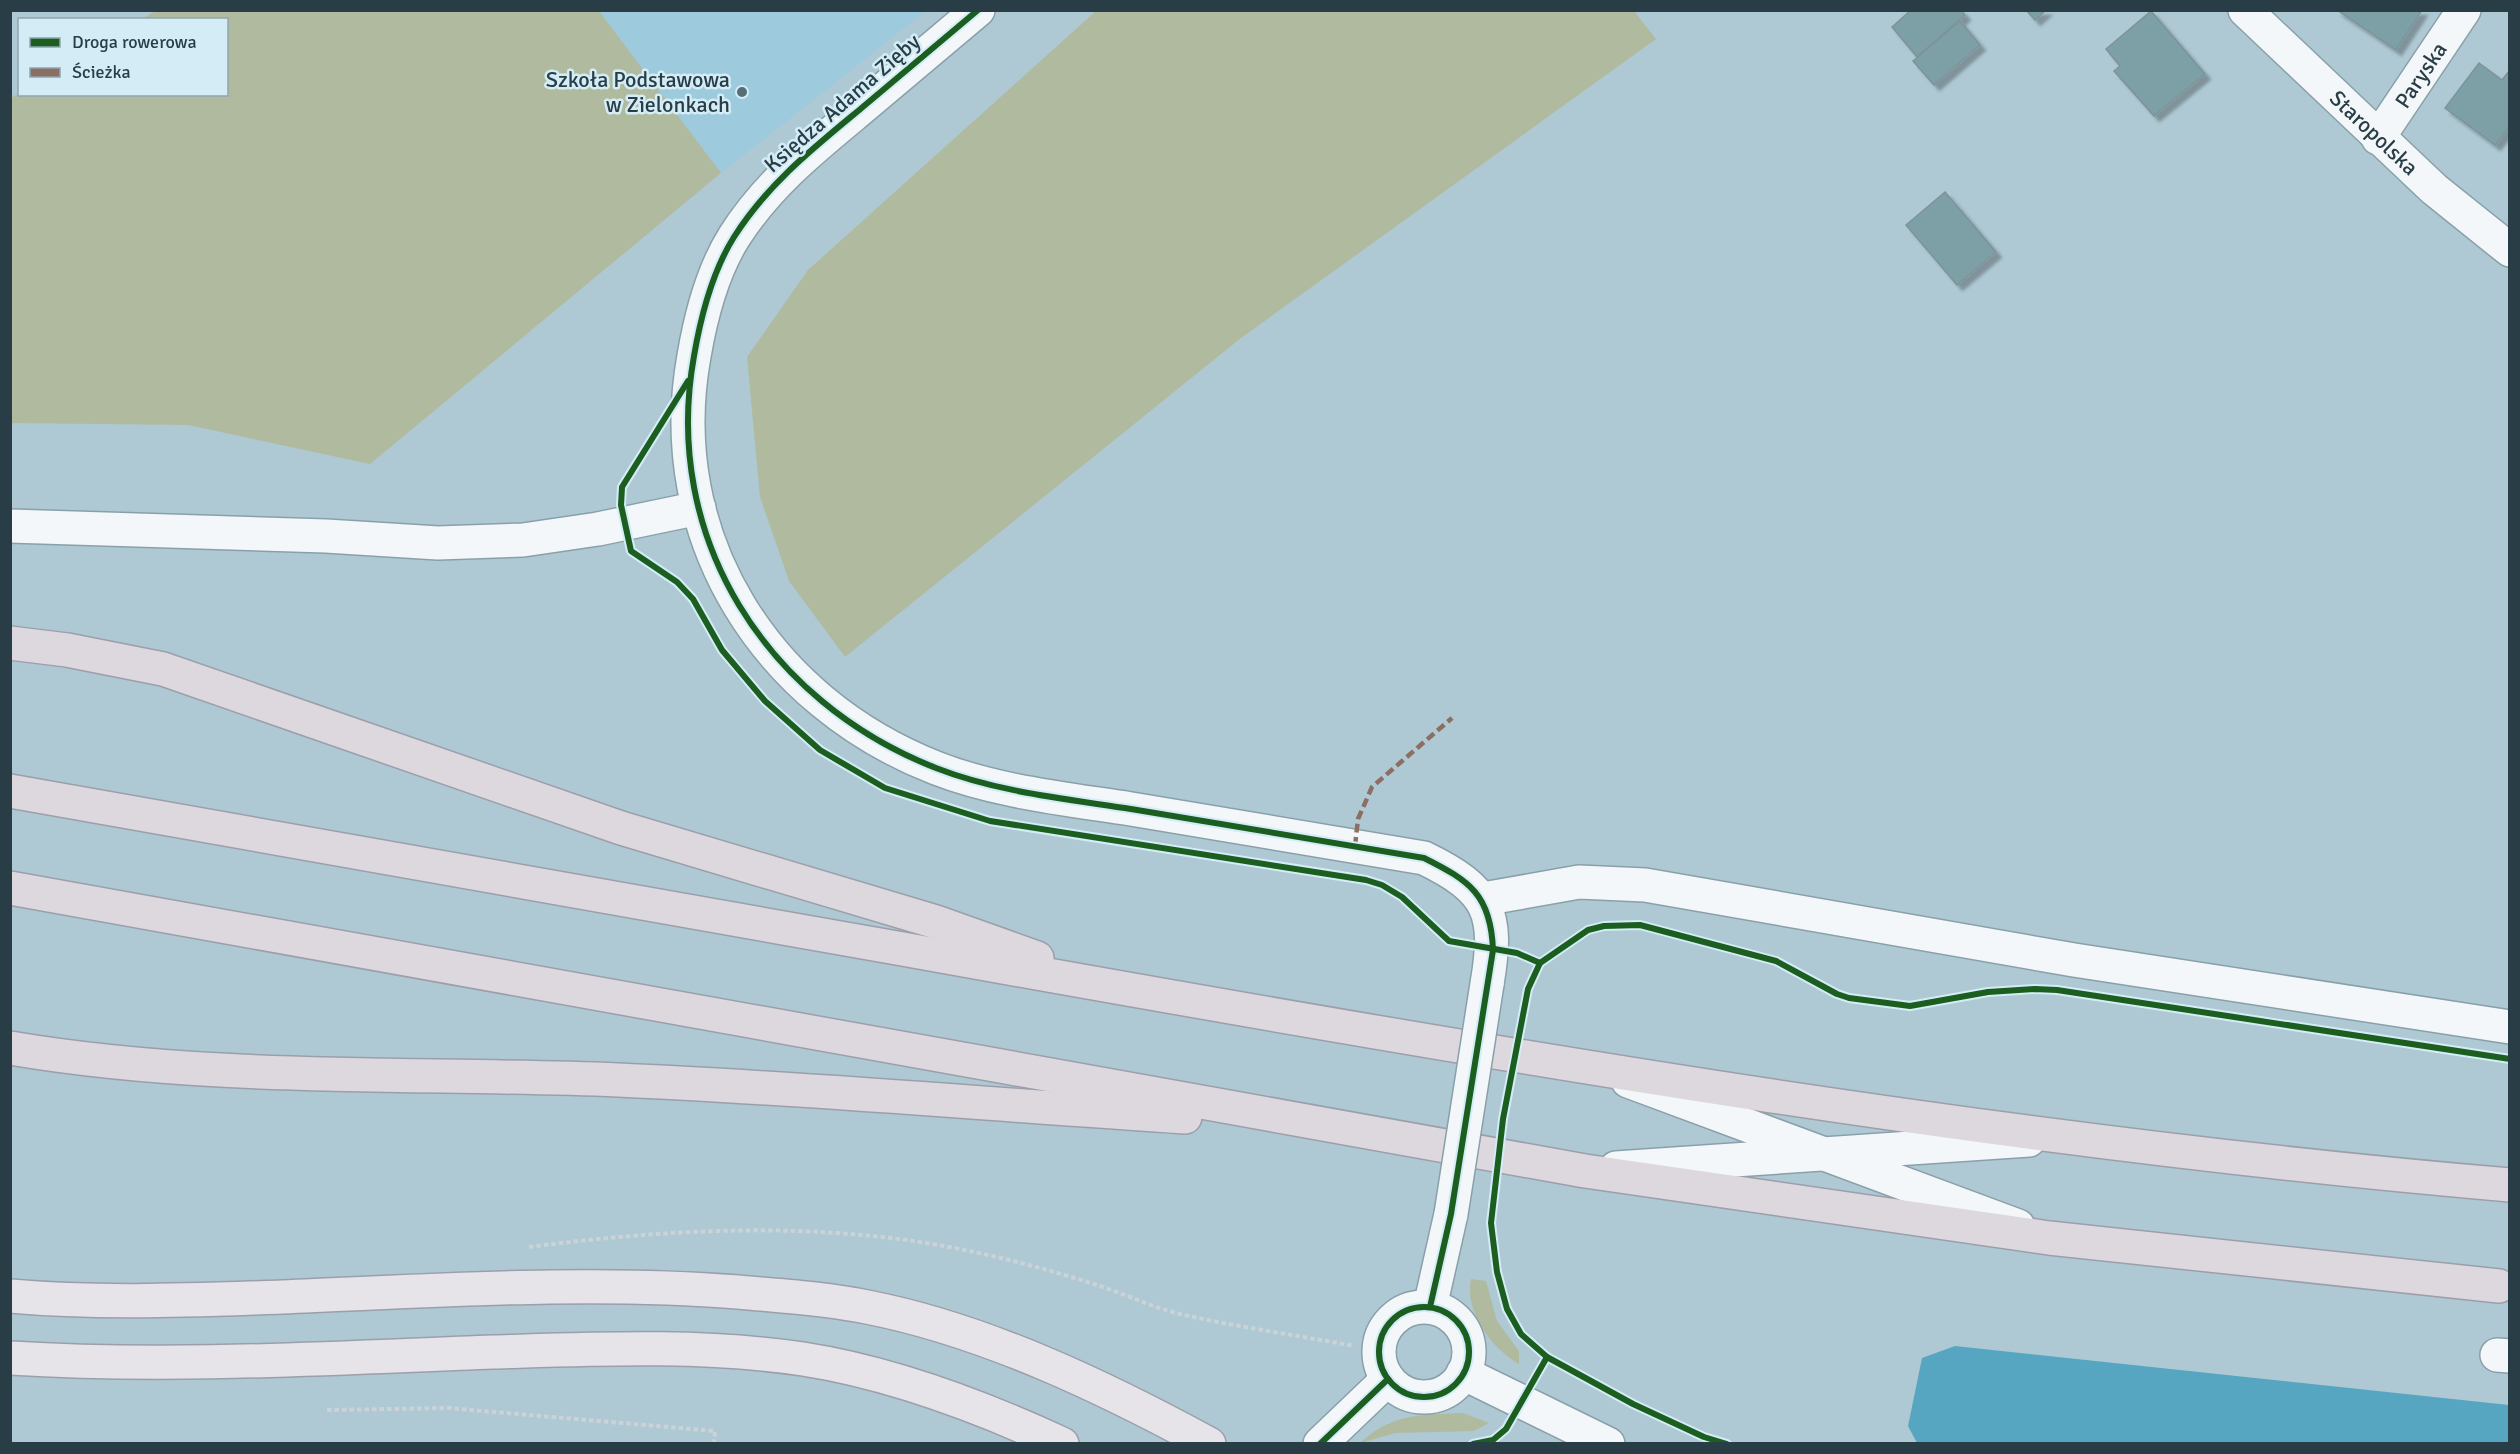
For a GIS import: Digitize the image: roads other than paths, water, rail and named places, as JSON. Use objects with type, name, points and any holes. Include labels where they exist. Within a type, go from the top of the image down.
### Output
[{"type":"highway","points":[[10,643],[67,650],[163,669],[621,828],[936,922],[1123,988]]},
{"type":"highway","points":[[10,791],[1598,1070],[2057,1138],[2348,1171],[2510,1185]]},
{"type":"highway","points":[[10,888],[1585,1171],[2049,1238],[2499,1286]]},
{"type":"highway","points":[[10,1048],[68,1058],[159,1067],[619,1080],[1348,1128]]},
{"type":"main road","points":[[10,1296],[137,1302],[625,1287],[813,1298],[869,1307],[941,1326],[1058,1368],[1122,1397],[1209,1443]]},
{"type":"main road","points":[[10,1358],[59,1361],[220,1362],[557,1350],[741,1353],[804,1359],[931,1391],[1011,1420],[1062,1443]]},
{"type":"street","name":"Księdza Adama Zięby","points":[[978,10],[785,172],[733,239],[714,278],[699,326],[690,377],[687,406],[689,454],[699,508],[725,581],[747,620],[772,654],[795,679],[873,739],[937,768],[993,784],[1077,800],[1424,858],[1450,871],[1483,899]]},
{"type":"street","name":"Paryska","points":[[2378,138],[2464,10]]},
{"type":"street","name":"Staropolska","points":[[2261,16],[2378,138],[2434,189],[2510,250]]},
{"type":"street","points":[[10,526],[438,543],[523,540],[598,529],[699,508]]},
{"type":"street","points":[[1430,1307],[1451,1214],[1493,950],[1492,927],[1483,899],[1579,882],[1645,885],[2074,960],[2510,1027]]},
{"type":"street","points":[[1598,1070],[2049,1238]]},
{"type":"street","points":[[1585,1171],[2057,1138]]},
{"type":"street","points":[[1430,1307],[1456,1320],[1464,1332],[1469,1353],[1463,1373],[1448,1389],[1427,1397],[1412,1395],[1399,1389],[1388,1379],[1382,1368],[1379,1355],[1380,1341],[1385,1330],[1404,1311],[1430,1307]]},
{"type":"street","points":[[1463,1373],[1608,1443]]},
{"type":"street","points":[[1320,1443],[1388,1379]]},
{"type":"place","name":"Szkoła Podstawowa w Zielonkach","points":[[742,92]]}]
